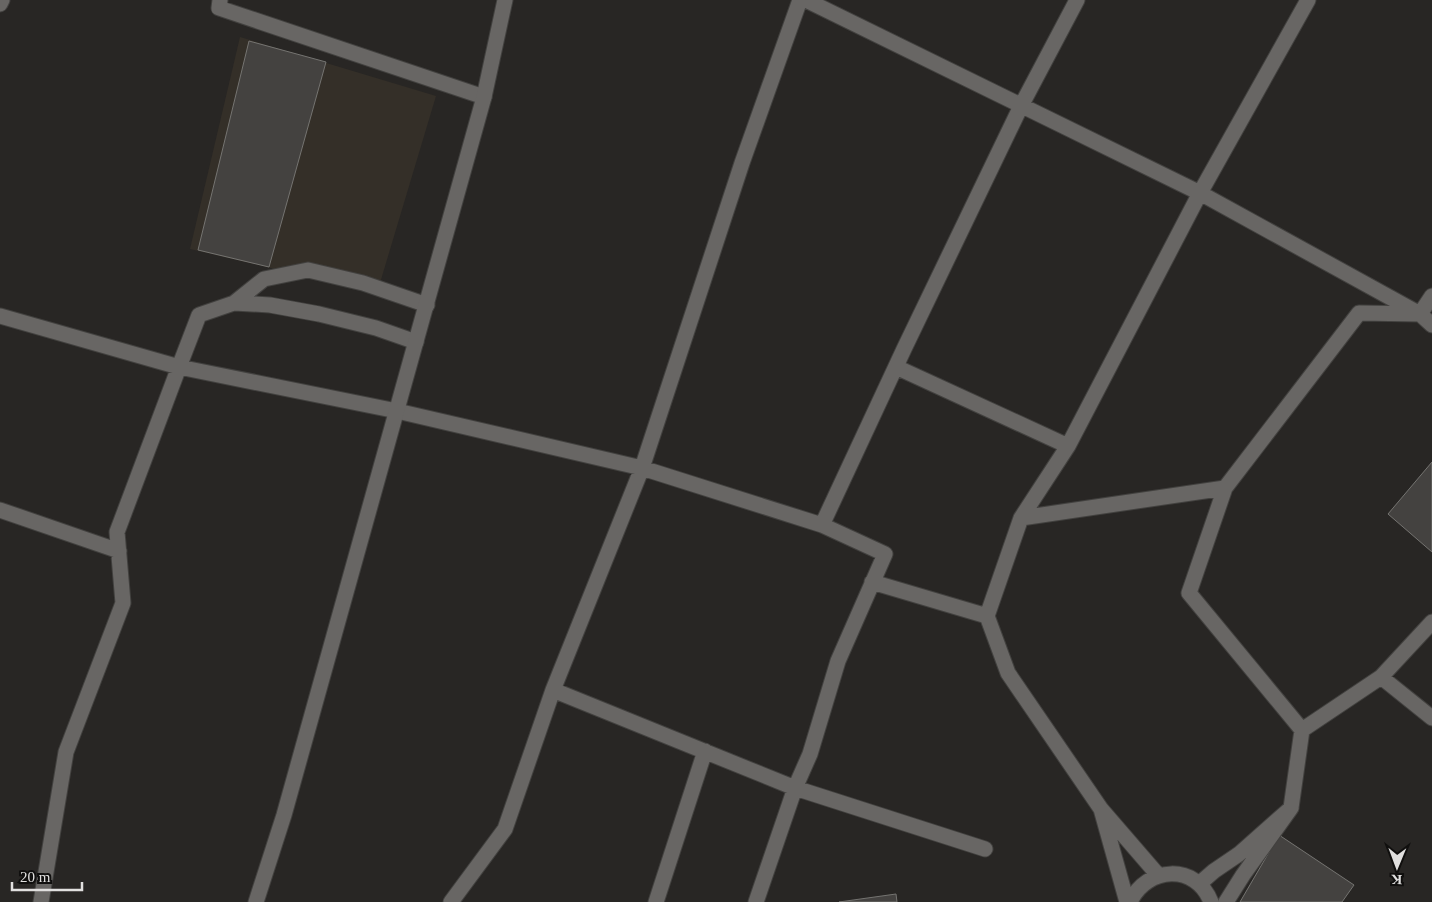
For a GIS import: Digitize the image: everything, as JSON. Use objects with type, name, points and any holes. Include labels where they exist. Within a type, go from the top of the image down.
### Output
[{"type":"street","points":[[0,4],[2,0]]},
{"type":"street","points":[[220,0],[219,8],[484,97]]},
{"type":"street","points":[[256,902],[284,815],[484,97],[505,0]]},
{"type":"street","points":[[451,902],[505,829],[553,690],[642,468],[738,172],[800,0]]},
{"type":"street","points":[[806,0],[1200,193],[1420,314],[1432,325]]},
{"type":"street","points":[[822,525],[1021,106],[1077,0]]},
{"type":"street","points":[[1158,876],[1101,809],[1008,673],[987,616],[1021,518],[1068,446],[1200,193],[1308,0]]},
{"type":"street","points":[[41,902],[66,752],[123,603],[117,532],[200,315],[234,302],[264,279],[308,270],[363,283],[426,305]]},
{"type":"street","points":[[1420,314],[1432,296]]},
{"type":"street","points":[[234,302],[270,305],[319,314],[376,328],[416,342]]},
{"type":"street","points":[[1302,730],[1189,593],[1225,488],[1359,312],[1420,314]]},
{"type":"street","points":[[0,316],[179,367],[397,411],[642,468],[822,525],[885,554],[838,661],[810,754],[795,788],[756,902]]},
{"type":"street","points":[[896,367],[1068,446]]},
{"type":"street","points":[[1021,518],[1225,488]]},
{"type":"street","points":[[0,510],[119,551]]},
{"type":"street","points":[[872,582],[987,616]]},
{"type":"street","points":[[1226,902],[1290,808],[1302,730],[1381,677],[1432,622]]},
{"type":"street","points":[[1381,677],[1432,718]]},
{"type":"street","points":[[553,690],[795,788],[985,849]]},
{"type":"street","points":[[656,902],[705,751]]},
{"type":"street","points":[[1199,884],[1239,854],[1290,808]]},
{"type":"street","points":[[1101,809],[1128,902]]},
{"type":"street","points":[[1128,902],[1134,892],[1145,882],[1158,876],[1172,874],[1187,877],[1199,884],[1211,902]]},
{"type":"shaded area","points":[[240,37],[436,96],[377,293],[190,249]]},
{"type":"building","points":[[249,41],[326,62],[269,267],[198,250]]},
{"type":"building","points":[[1432,462],[1432,552],[1388,514]]},
{"type":"building","points":[[1279,835],[1354,885],[1342,902],[1240,902]]},
{"type":"building","points":[[896,894],[897,902],[839,902]]}]
